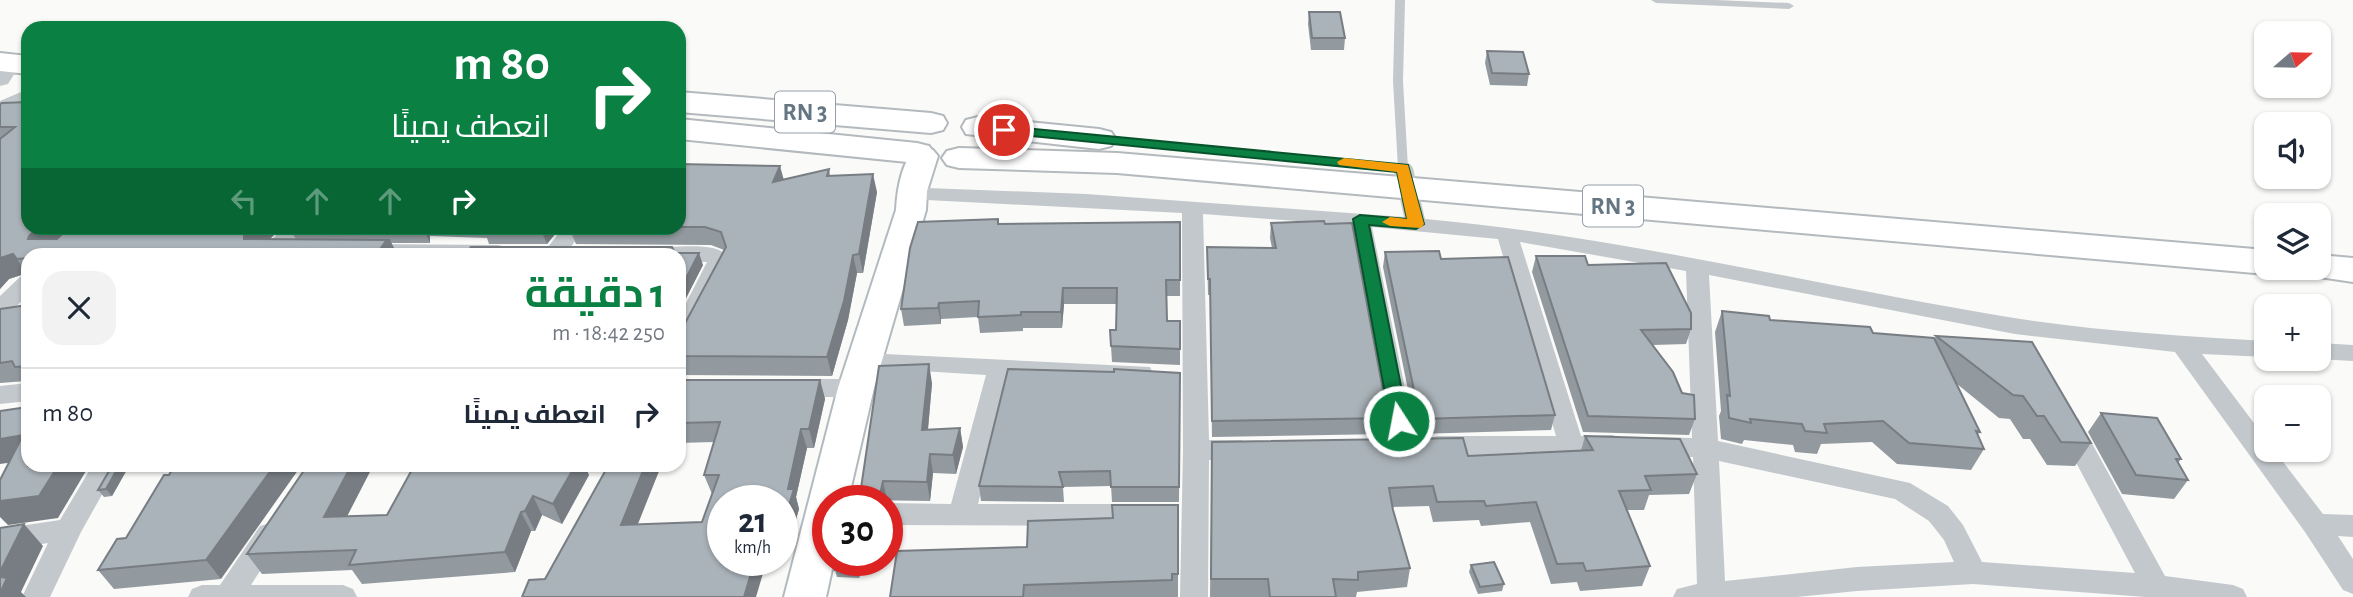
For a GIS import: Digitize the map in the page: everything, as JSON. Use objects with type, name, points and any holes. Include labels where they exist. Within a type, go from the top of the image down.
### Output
[{"type":"highway","name":"RN 3","points":[[686,103],[931,123]]},
{"type":"highway","points":[[962,120],[978,127],[982,132],[981,144],[937,157],[911,140],[931,123],[962,120]]},
{"type":"highway","name":"RN 3","points":[[978,127],[1405,178],[2254,261]]},
{"type":"highway","name":"RN 3","points":[[686,130],[937,157],[1405,178],[2254,237]]},
{"type":"highway","points":[[2331,244],[2353,246]]},
{"type":"highway","points":[[2331,268],[2353,270]]},
{"type":"main road","points":[[833,485],[860,374],[937,157]]},
{"type":"main road","points":[[806,597],[812,572]]},
{"type":"street","points":[[0,111],[21,100]]},
{"type":"street","points":[[1405,178],[1416,224]]},
{"type":"street","points":[[919,202],[1192,207],[1507,233],[1697,264],[2015,326],[2182,345],[2254,348]]},
{"type":"street","points":[[1192,207],[1196,450],[1194,597]]},
{"type":"street","points":[[1360,219],[1404,447]]},
{"type":"street","points":[[1507,233],[1571,444]]},
{"type":"street","points":[[276,248],[288,235]]},
{"type":"street","points":[[686,255],[711,255],[718,258],[718,264],[686,326]]},
{"type":"street","points":[[1697,264],[1704,448],[1703,597],[1857,579],[1973,573],[2156,586],[2232,597]]},
{"type":"street","points":[[0,309],[21,289]]},
{"type":"street","points":[[0,315],[21,314]]},
{"type":"street","points":[[2015,326],[2028,350]]},
{"type":"street","points":[[2182,345],[2315,524],[2353,582]]},
{"type":"street","points":[[2331,352],[2353,353]]},
{"type":"street","points":[[774,388],[860,374],[1000,366],[1195,377]]},
{"type":"street","points":[[962,514],[1000,366]]},
{"type":"street","points":[[0,396],[21,393]]},
{"type":"street","points":[[2060,409],[2156,586]]},
{"type":"street","points":[[1376,447],[1571,444],[1704,448],[1901,490],[1924,500],[1940,513],[1953,531],[1973,573]]},
{"type":"street","points":[[1196,450],[1265,449]]},
{"type":"street","points":[[36,597],[69,529],[102,472]]},
{"type":"street","points":[[215,596],[287,509]]},
{"type":"street","points":[[903,514],[1195,516]]},
{"type":"street","points":[[2315,524],[2353,526]]},
{"type":"street","points":[[0,540],[69,529]]},
{"type":"street","points":[[215,596],[342,597]]},
{"type":"lane","points":[[1399,0],[1398,81],[1405,178]]},
{"type":"lane","points":[[1656,0],[1789,6]]},
{"type":"building","points":[[1309,12],[1340,12],[1345,38],[1312,38]]},
{"type":"building","points":[[1487,51],[1523,52],[1529,74],[1492,73]]},
{"type":"building","points":[[21,102],[21,235],[30,235],[28,239],[57,239],[61,235],[245,235],[244,239],[390,240],[381,248],[21,248],[21,259],[17,259],[13,254],[0,258],[0,139],[15,127],[0,127],[2,103]]},
{"type":"building","points":[[686,164],[780,166],[773,182],[829,169],[827,176],[873,174],[859,254],[853,255],[844,301],[827,357],[686,356],[686,321],[726,247],[721,232],[705,227],[686,227]]},
{"type":"building","points":[[998,219],[998,224],[1180,222],[1180,280],[1166,280],[1167,321],[1180,321],[1180,349],[1111,346],[1110,330],[1116,330],[1117,288],[1063,288],[1061,312],[1021,312],[1021,315],[978,317],[979,301],[939,303],[938,308],[901,309],[910,248],[918,222]]},
{"type":"building","points":[[1324,221],[1325,224],[1352,223],[1388,418],[1212,421],[1207,247],[1276,248],[1271,223]]},
{"type":"building","points":[[672,247],[672,248],[470,248]]},
{"type":"building","points":[[1439,251],[1441,259],[1508,257],[1555,415],[1420,419],[1385,252]]},
{"type":"building","points":[[686,253],[699,253],[686,278]]},
{"type":"building","points":[[1536,256],[1585,256],[1588,265],[1666,263],[1691,313],[1691,329],[1641,330],[1673,372],[1682,393],[1694,395],[1695,419],[1588,416]]},
{"type":"building","points":[[21,306],[21,367],[15,367],[12,361],[0,363],[0,309]]},
{"type":"building","points":[[1722,311],[1769,316],[1770,320],[1870,327],[1873,333],[1934,338],[1980,432],[1976,431],[1984,449],[1909,443],[1883,421],[1824,424],[1827,433],[1805,431],[1802,424],[1750,419],[1751,423],[1729,418],[1727,395],[1730,396]]},
{"type":"building","points":[[1936,336],[2032,342],[2091,443],[2061,442],[2044,416],[2037,416],[2023,396],[2013,395]]},
{"type":"building","points":[[929,364],[922,430],[960,428],[953,455],[930,454],[927,482],[883,481],[882,485],[861,485],[879,366]]},
{"type":"building","points":[[1008,369],[1114,372],[1114,369],[1180,373],[1179,487],[1111,487],[1110,471],[1059,472],[1063,487],[979,486]]},
{"type":"building","points":[[686,380],[820,380],[809,429],[801,429],[789,485],[715,485],[719,475],[704,475],[720,422],[686,423]]},
{"type":"building","points":[[21,408],[21,435],[0,439],[0,411]]},
{"type":"building","points":[[2101,413],[2157,418],[2181,459],[2176,459],[2188,480],[2136,475]]},
{"type":"building","points":[[1585,436],[1680,439],[1697,474],[1645,476],[1651,490],[1619,491],[1650,566],[1586,571],[1583,563],[1557,564],[1536,502],[1486,506],[1484,501],[1437,502],[1433,486],[1389,488],[1410,568],[1358,572],[1358,580],[1333,579],[1336,597],[1270,597],[1268,579],[1211,579],[1212,442],[1463,438],[1468,456],[1593,450]]},
{"type":"building","points":[[21,439],[21,472],[54,472],[39,496],[0,501],[0,480]]},
{"type":"building","points":[[108,472],[116,472],[106,489],[98,490]]},
{"type":"building","points":[[171,472],[270,472],[206,560],[98,570],[117,539],[126,538],[164,475]]},
{"type":"building","points":[[303,472],[348,472],[324,517],[387,515],[411,472],[572,472],[553,504],[533,496],[525,511],[521,512],[505,552],[349,565],[356,550],[247,554]]},
{"type":"building","points":[[605,472],[643,472],[621,525],[702,522],[707,508],[707,576],[750,576],[744,597],[522,597],[529,580],[545,579]]},
{"type":"building","points":[[1112,505],[1178,505],[1178,574],[1172,574],[1172,580],[1024,585],[1023,597],[890,597],[893,576],[903,576],[903,551],[1027,547],[1028,521],[1113,518]]},
{"type":"building","points":[[24,524],[0,572],[0,528]]},
{"type":"building","points":[[1494,562],[1504,584],[1480,587],[1471,565]]},
{"type":"building","points":[[0,577],[7,578],[0,593]]},
{"type":"slow traffic","points":[[1344,162],[1403,168],[1416,224],[1390,222]]},
{"type":"route","points":[[1004,130],[1403,168],[1416,224],[1360,219],[1399,421]]}]
